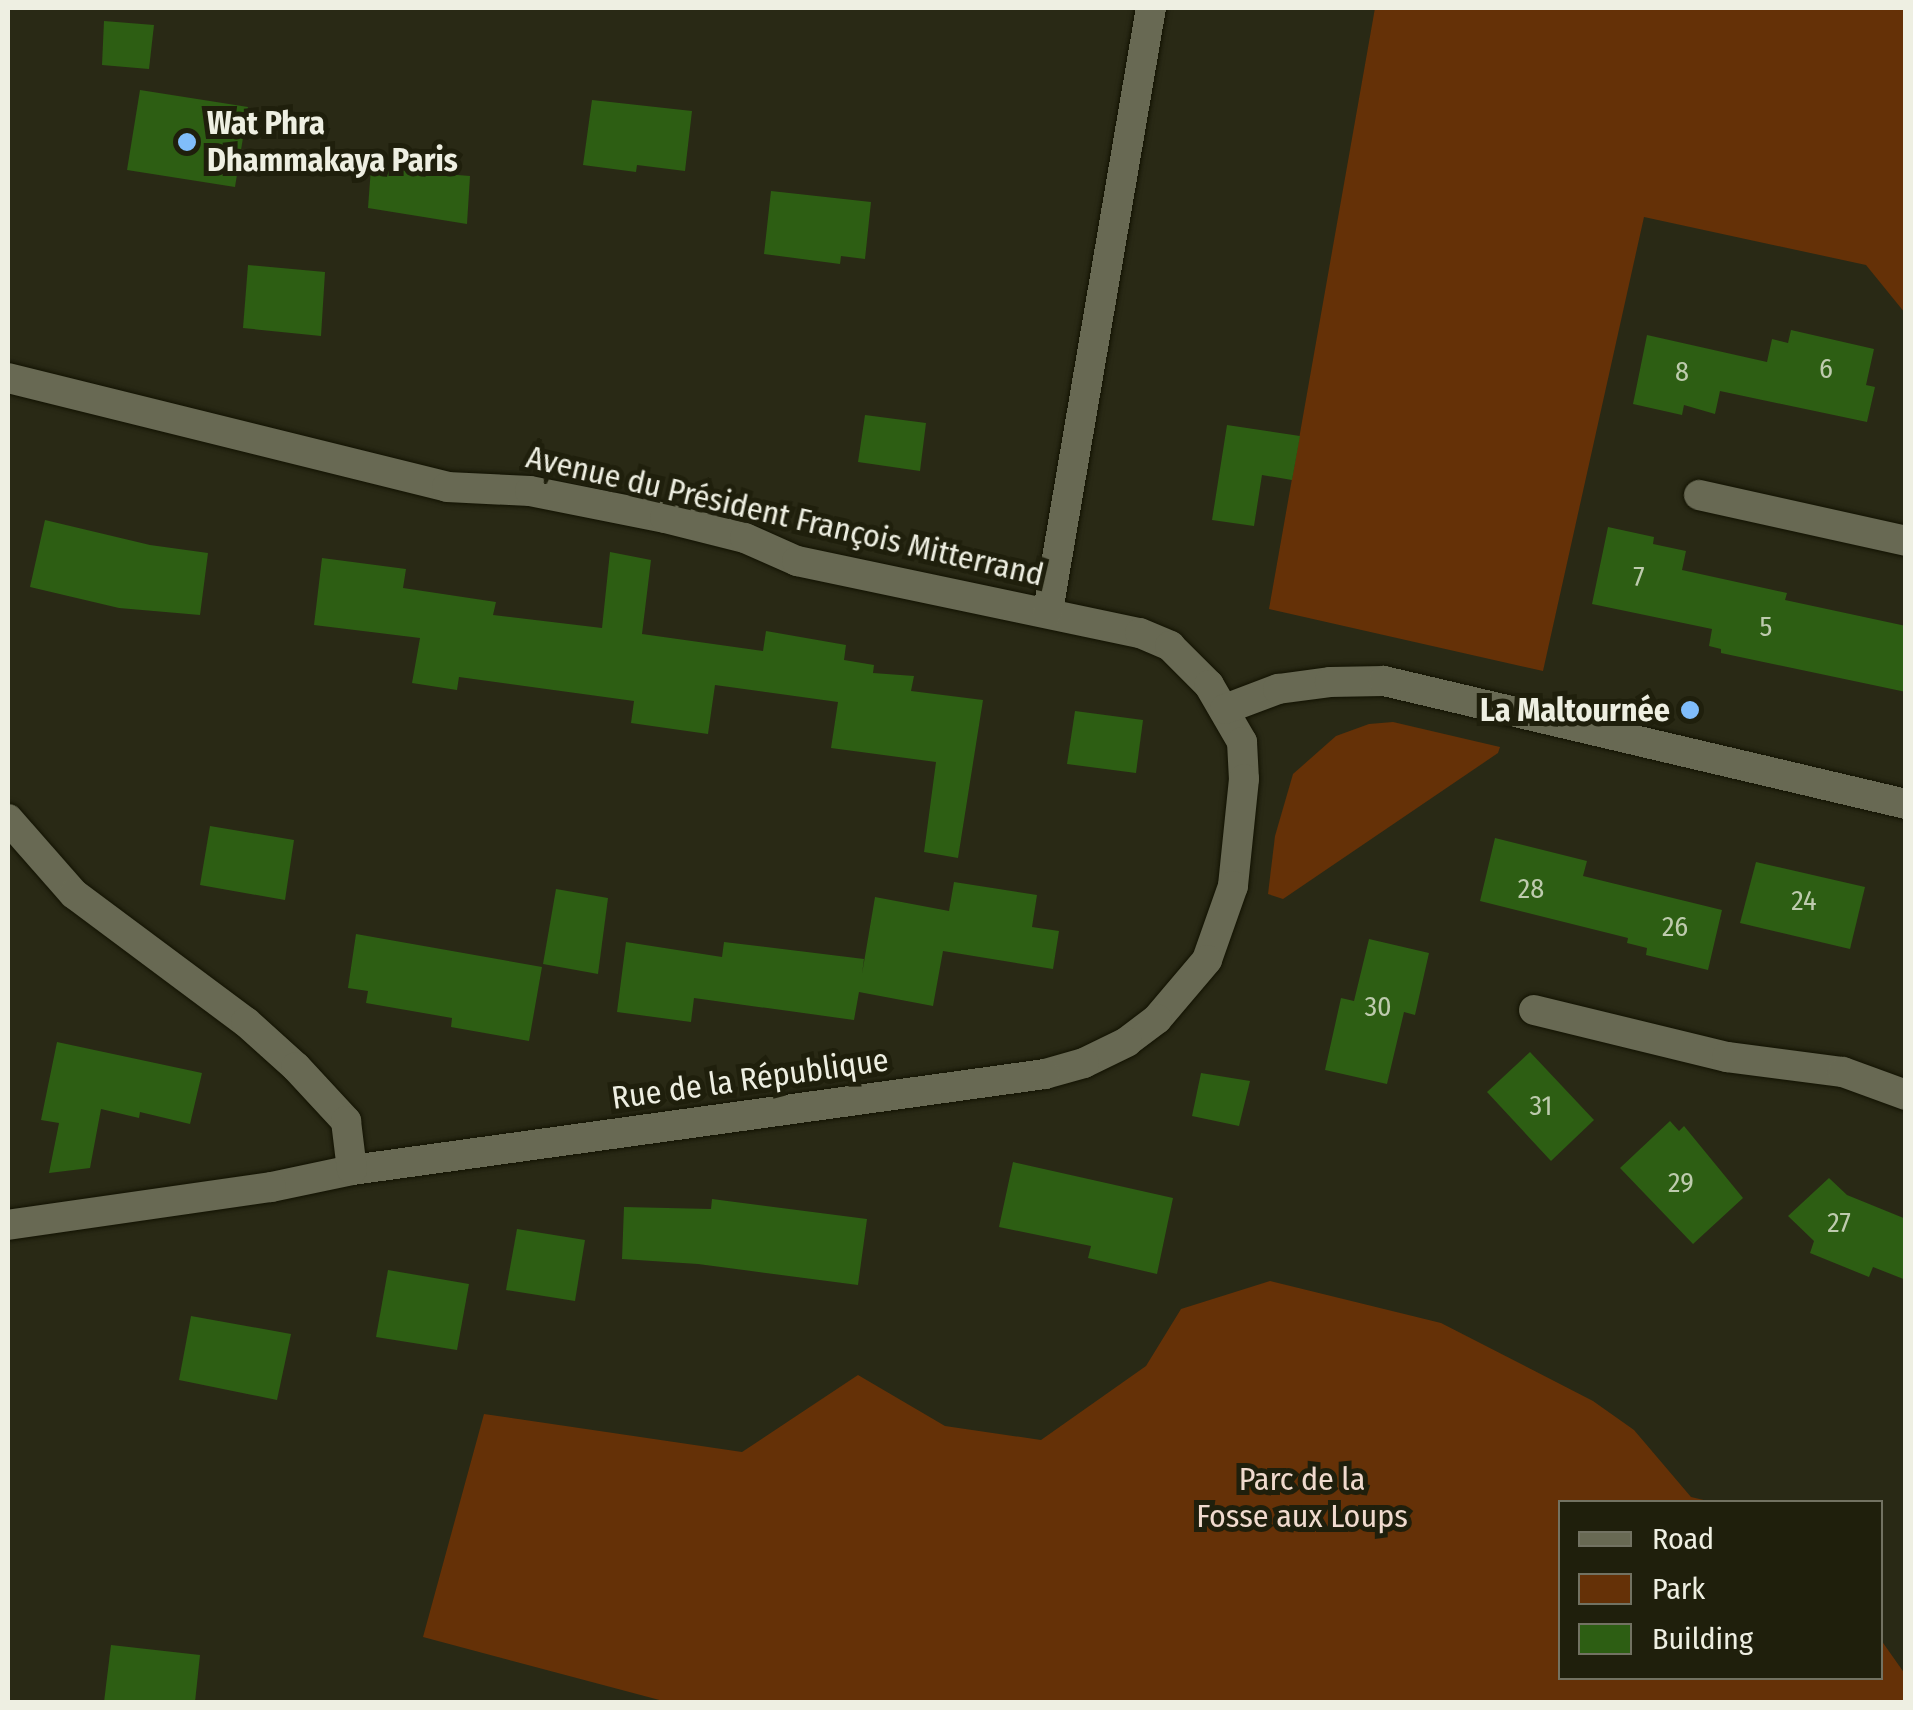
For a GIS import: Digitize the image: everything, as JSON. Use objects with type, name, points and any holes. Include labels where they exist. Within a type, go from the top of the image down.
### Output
[{"type":"street","points":[[1048,611],[1150,8]]},
{"type":"street","name":"Avenue du Président François Mitterrand","points":[[8,378],[447,486],[530,491],[664,518],[745,538],[797,561],[1140,633],[1170,646],[1189,662],[1225,709]]},
{"type":"street","points":[[1699,495],[1906,541]]},
{"type":"street","points":[[1225,709],[1278,689],[1330,682],[1384,681],[1906,804]]},
{"type":"street","name":"Rue de la République","points":[[8,1224],[272,1187],[352,1170],[1045,1074],[1084,1063],[1127,1042],[1183,992],[1206,960],[1221,926],[1232,886],[1244,779],[1242,742],[1225,709]]},
{"type":"street","points":[[8,819],[74,894],[246,1022],[296,1067],[346,1121],[352,1170]]},
{"type":"street","points":[[1534,1010],[1727,1056],[1843,1072],[1906,1096]]},
{"type":"green space","points":[[1375,8],[1905,8],[1905,313],[1866,265],[1644,217],[1543,671],[1269,609]]},
{"type":"green space","points":[[1393,722],[1500,747],[1498,753],[1283,899],[1268,894],[1275,836],[1293,774],[1336,736],[1369,724]]},
{"type":"green space","name":"Parc de la Fosse aux Loups","points":[[1270,1281],[1441,1323],[1593,1401],[1634,1430],[1691,1497],[1704,1500],[1558,1500],[1558,1680],[1883,1680],[1883,1643],[1905,1674],[1905,1702],[667,1702],[423,1637],[484,1414],[742,1452],[858,1375],[945,1426],[1041,1440],[1146,1366],[1181,1309]]},
{"type":"building","points":[[104,21],[154,25],[149,69],[102,65]]},
{"type":"building","points":[[140,90],[248,107],[235,187],[127,170]]},
{"type":"building","points":[[592,100],[692,111],[685,171],[637,165],[636,172],[583,165]]},
{"type":"building","points":[[371,168],[470,176],[467,224],[368,208]]},
{"type":"building","points":[[771,191],[871,202],[865,259],[841,256],[840,264],[764,254]]},
{"type":"building","points":[[248,265],[325,272],[321,336],[243,328]]},
{"type":"building","points":[[1791,330],[1874,349],[1866,385],[1875,387],[1867,422],[1720,391],[1715,414],[1684,405],[1682,415],[1633,404],[1647,335],[1767,362],[1772,339],[1788,343]]},
{"type":"building","points":[[865,415],[926,423],[920,471],[858,462]]},
{"type":"building","points":[[1227,425],[1300,436],[1292,480],[1262,475],[1254,526],[1212,520]]},
{"type":"building","points":[[45,520],[150,545],[208,553],[200,615],[119,608],[30,587]]},
{"type":"building","points":[[1608,527],[1654,537],[1653,544],[1686,551],[1682,570],[1787,593],[1785,600],[1906,626],[1906,692],[1721,653],[1721,649],[1709,646],[1712,629],[1592,604]]},
{"type":"building","points":[[610,552],[651,560],[642,634],[763,651],[766,631],[846,645],[844,660],[874,665],[873,673],[914,676],[911,691],[983,700],[958,858],[924,852],[936,762],[831,748],[838,702],[715,685],[708,734],[631,723],[634,701],[459,677],[457,690],[412,683],[420,638],[314,625],[322,558],[406,569],[403,588],[496,602],[493,615],[602,628]]},
{"type":"building","points":[[1075,711],[1143,720],[1136,773],[1067,764]]},
{"type":"building","points":[[210,826],[294,840],[285,900],[200,885]]},
{"type":"building","points":[[1495,838],[1587,861],[1583,876],[1722,910],[1708,970],[1646,955],[1647,948],[1627,943],[1628,938],[1480,901]]},
{"type":"building","points":[[1756,862],[1865,887],[1850,949],[1740,923]]},
{"type":"building","points":[[954,882],[1037,895],[1032,927],[1059,931],[1053,969],[943,951],[933,1006],[859,992],[854,1020],[694,998],[691,1022],[617,1012],[626,942],[722,957],[724,942],[864,959],[862,974],[875,897],[949,911]]},
{"type":"building","points":[[556,889],[608,898],[598,974],[543,964]]},
{"type":"building","points":[[356,934],[542,967],[529,1041],[451,1027],[452,1018],[366,1003],[368,991],[348,988]]},
{"type":"building","points":[[1369,939],[1429,953],[1415,1015],[1404,1012],[1387,1084],[1325,1070],[1341,998],[1354,1001]]},
{"type":"building","points":[[57,1042],[202,1073],[190,1124],[140,1112],[139,1118],[101,1109],[90,1168],[49,1173],[59,1123],[41,1120]]},
{"type":"building","points":[[1530,1052],[1594,1120],[1551,1161],[1487,1092]]},
{"type":"building","points":[[1201,1073],[1250,1081],[1239,1126],[1192,1116]]},
{"type":"building","points":[[1670,1121],[1679,1131],[1684,1126],[1743,1198],[1693,1244],[1620,1168]]},
{"type":"building","points":[[1013,1162],[1173,1198],[1157,1274],[1088,1258],[1091,1246],[999,1227]]},
{"type":"building","points":[[1829,1178],[1847,1195],[1906,1219],[1906,1280],[1873,1267],[1869,1277],[1810,1253],[1814,1241],[1788,1216]]},
{"type":"building","points":[[712,1199],[867,1219],[858,1285],[698,1264],[622,1259],[624,1207],[711,1209]]},
{"type":"building","points":[[517,1229],[585,1240],[575,1301],[506,1290]]},
{"type":"building","points":[[388,1270],[469,1284],[457,1350],[376,1337]]},
{"type":"building","points":[[191,1316],[291,1334],[277,1400],[179,1380]]},
{"type":"building","points":[[111,1645],[200,1655],[195,1702],[104,1702]]},
{"type":"place","name":"Wat Phra Dhammakaya Paris","points":[[187,142]]},
{"type":"place","name":"La Maltournée","points":[[1690,710]]}]
